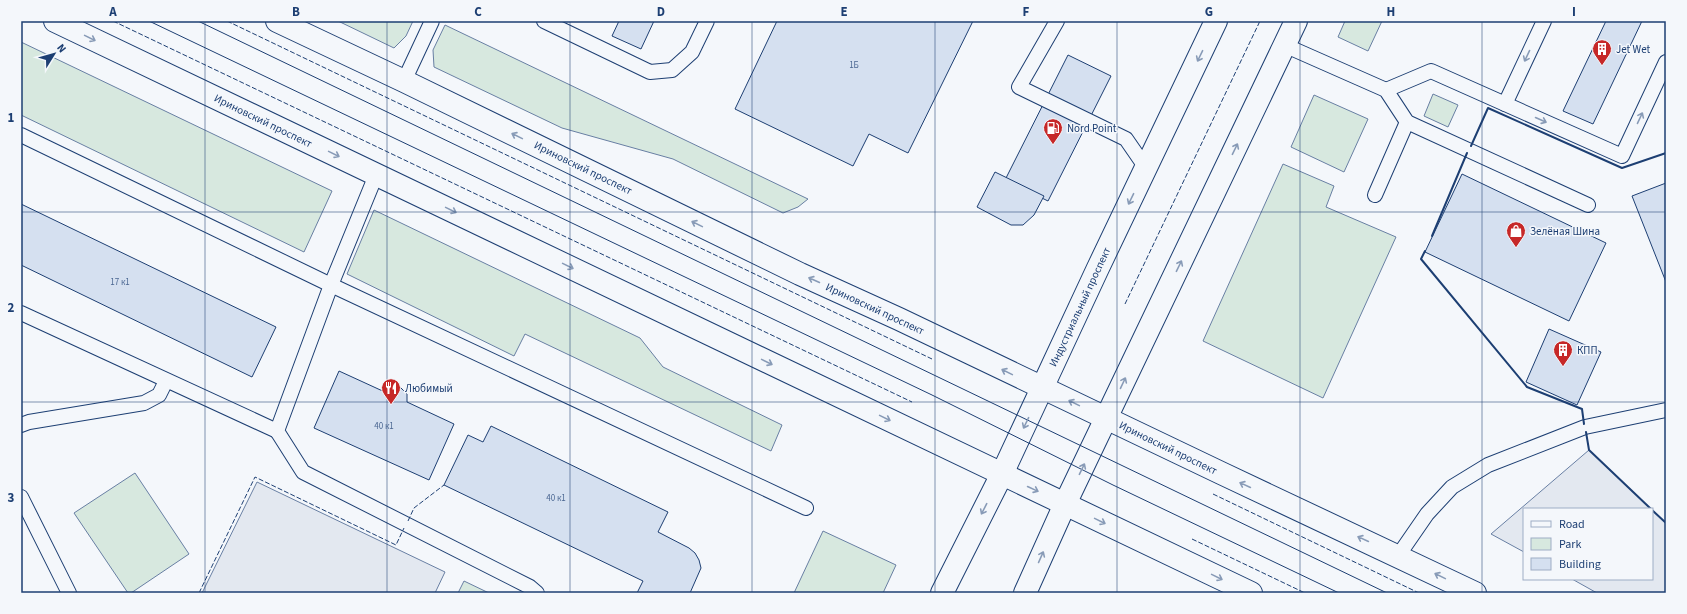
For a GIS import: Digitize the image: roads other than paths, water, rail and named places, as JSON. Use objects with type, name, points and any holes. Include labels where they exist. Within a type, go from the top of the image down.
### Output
[{"type":"main road","name":"Ириновский проспект","points":[[55,21],[1251,593]]},
{"type":"main road","name":"Ириновский проспект","points":[[277,21],[404,80],[800,274],[899,319],[1475,593]]},
{"type":"main road","name":"Индустриальный проспект","points":[[942,593],[1002,474],[1043,388],[1084,296],[1216,21]]},
{"type":"main road","points":[[1025,593],[1065,504],[1296,21]]},
{"type":"lane","points":[[404,80],[432,21]]},
{"type":"lane","points":[[544,21],[650,72],[672,70],[692,52],[707,21]]},
{"type":"lane","points":[[1057,21],[1020,87],[1126,138],[1146,168]]},
{"type":"lane","points":[[1505,104],[1544,21]]},
{"type":"lane","points":[[1284,45],[1386,90],[1407,122],[1588,205]]},
{"type":"lane","points":[[1386,90],[1431,71],[1622,156],[1666,62]]},
{"type":"lane","points":[[1375,194],[1407,122]]},
{"type":"lane","points":[[21,135],[331,285],[806,508]]},
{"type":"lane","points":[[277,431],[331,285],[376,175]]},
{"type":"lane","points":[[24,317],[277,431],[302,472],[523,584],[537,593]]},
{"type":"lane","points":[[21,425],[29,422],[144,403],[159,395],[166,381]]},
{"type":"lane","points":[[1398,556],[1427,514],[1452,487],[1488,465],[1585,427],[1666,410]]},
{"type":"lane","points":[[21,497],[69,593]]},
{"type":"tram line","points":[[149,21],[932,395],[1113,485],[1339,593]]},
{"type":"tram line","points":[[198,21],[1387,593]]},
{"type":"place","name":"Jet Wet","points":[[1602,66]]},
{"type":"place","name":"Nord Point","points":[[1053,145]]},
{"type":"place","name":"Зелёная Шина","points":[[1516,248]]},
{"type":"place","name":"КПП","points":[[1563,367]]},
{"type":"place","name":"Любимый","points":[[391,405]]}]
